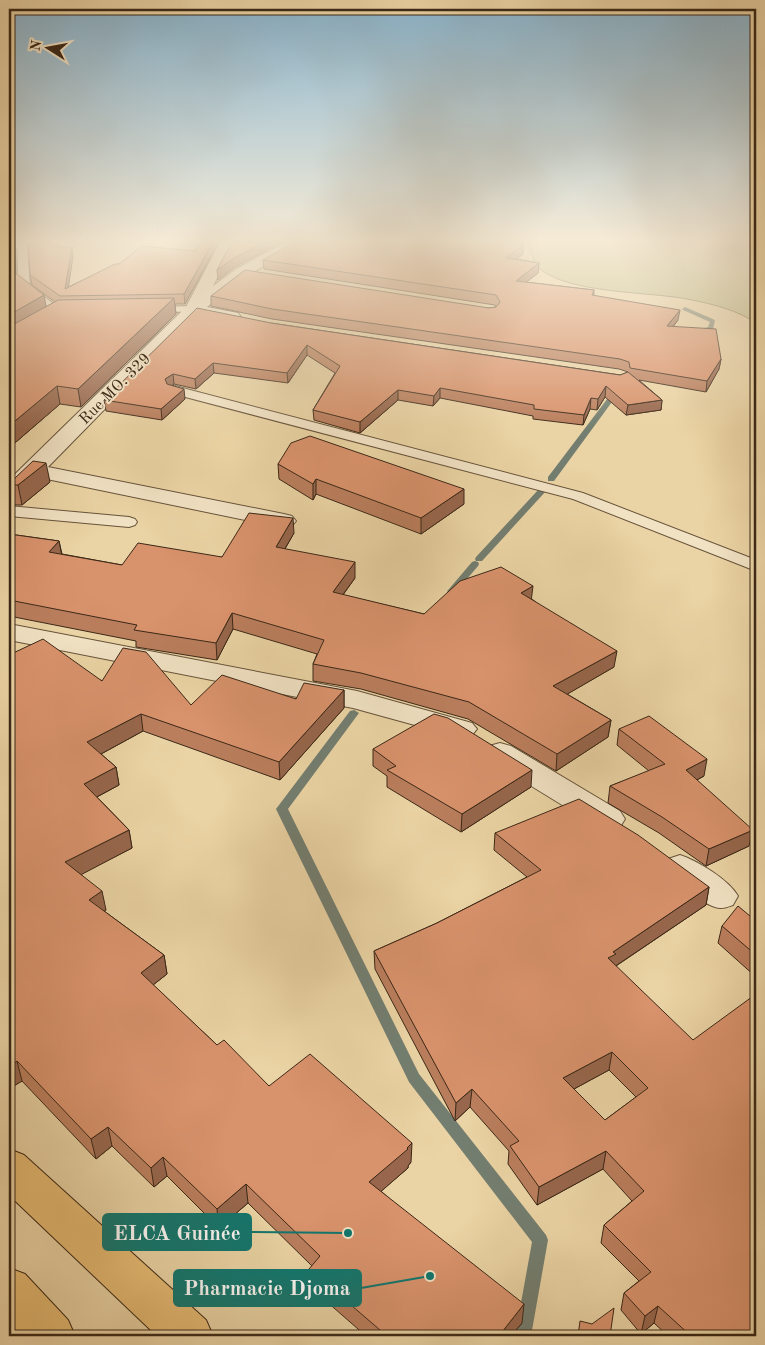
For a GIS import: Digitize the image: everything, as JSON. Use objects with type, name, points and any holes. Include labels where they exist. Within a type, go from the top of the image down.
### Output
[{"type":"highway","points":[[9,1168],[190,1336]]},
{"type":"highway","points":[[9,1290],[52,1336]]},
{"type":"street","points":[[195,305],[193,309],[246,320]]},
{"type":"street","name":"Rue MO. 329","points":[[9,491],[34,470],[199,305]]},
{"type":"street","points":[[34,470],[293,523]]},
{"type":"street","points":[[9,632],[357,700],[458,727],[631,833]]},
{"type":"street","points":[[662,854],[721,896]]},
{"type":"lane","points":[[46,305],[58,314]]},
{"type":"lane","points":[[135,310],[193,309]]},
{"type":"lane","points":[[175,390],[578,496],[756,566]]},
{"type":"lane","points":[[9,511],[129,522]]},
{"type":"shaded area","points":[[712,305],[756,305],[756,323],[734,312]]},
{"type":"building","points":[[9,305],[27,305],[9,315]]},
{"type":"building","points":[[49,305],[167,305],[78,389],[57,386],[9,426],[9,327]]},
{"type":"building","points":[[252,305],[468,305],[489,308],[498,305],[649,305],[680,310],[667,326],[716,329],[721,359],[707,381],[630,368],[629,362],[620,359]]},
{"type":"building","points":[[197,308],[271,323],[620,375],[628,372],[662,400],[628,405],[606,386],[598,399],[591,398],[584,415],[534,409],[534,405],[440,388],[434,396],[398,390],[360,422],[313,410],[340,366],[307,345],[287,373],[213,363],[195,379],[173,374],[165,379],[167,384],[184,389],[161,409],[104,400]]},
{"type":"building","points":[[310,436],[464,489],[421,518],[316,479],[313,484],[278,464],[291,443]]},
{"type":"building","points":[[33,461],[46,463],[18,485],[9,485],[9,479],[15,478]]},
{"type":"building","points":[[249,513],[293,518],[276,547],[355,562],[333,592],[424,614],[460,581],[501,567],[533,586],[521,593],[617,651],[553,686],[611,720],[557,754],[469,702],[361,673],[313,664],[324,640],[232,613],[216,643],[134,630],[137,625],[9,600],[9,534],[59,541],[49,552],[122,565],[138,543],[222,557]]},
{"type":"building","points":[[43,639],[102,681],[123,648],[146,652],[191,705],[222,675],[296,699],[304,683],[344,690],[279,762],[141,714],[87,742],[116,767],[84,784],[129,830],[65,862],[102,891],[89,900],[164,955],[141,973],[217,1045],[224,1040],[269,1086],[310,1054],[412,1143],[408,1149],[369,1182],[524,1304],[499,1336],[387,1336],[309,1269],[320,1256],[246,1184],[217,1209],[163,1157],[151,1168],[108,1127],[91,1139],[17,1061],[9,1067],[9,655]]},
{"type":"building","points":[[434,714],[448,718],[532,770],[462,814],[387,770],[396,766],[373,749]]},
{"type":"building","points":[[649,716],[707,759],[686,770],[753,830],[709,849],[662,817],[610,786],[665,764],[619,729]]},
{"type":"building","points":[[579,799],[638,835],[709,887],[613,952],[616,954],[608,958],[693,1040],[756,994],[756,1336],[691,1336],[658,1306],[645,1316],[624,1293],[651,1272],[604,1225],[644,1191],[606,1151],[539,1187],[510,1146],[519,1141],[472,1089],[456,1103],[374,951],[437,923],[541,870],[495,833]],"holes":[[[612,1052],[648,1088],[605,1120],[563,1078]]]},
{"type":"building","points":[[738,906],[756,921],[756,955],[722,926]]},
{"type":"building","points":[[614,1308],[610,1336],[578,1336],[580,1321],[592,1324]]},
{"type":"waterway","points":[[685,309],[713,321],[711,328],[698,331]]},
{"type":"waterway","points":[[551,479],[616,391]]},
{"type":"waterway","points":[[479,559],[542,491]]},
{"type":"waterway","points":[[452,591],[475,564]]},
{"type":"waterway","points":[[354,713],[282,809],[414,1078],[540,1240],[523,1336]]},
{"type":"place","name":"ELCA Guinée","points":[[348,1233]]},
{"type":"place","name":"Pharmacie Djoma","points":[[430,1276]]}]
